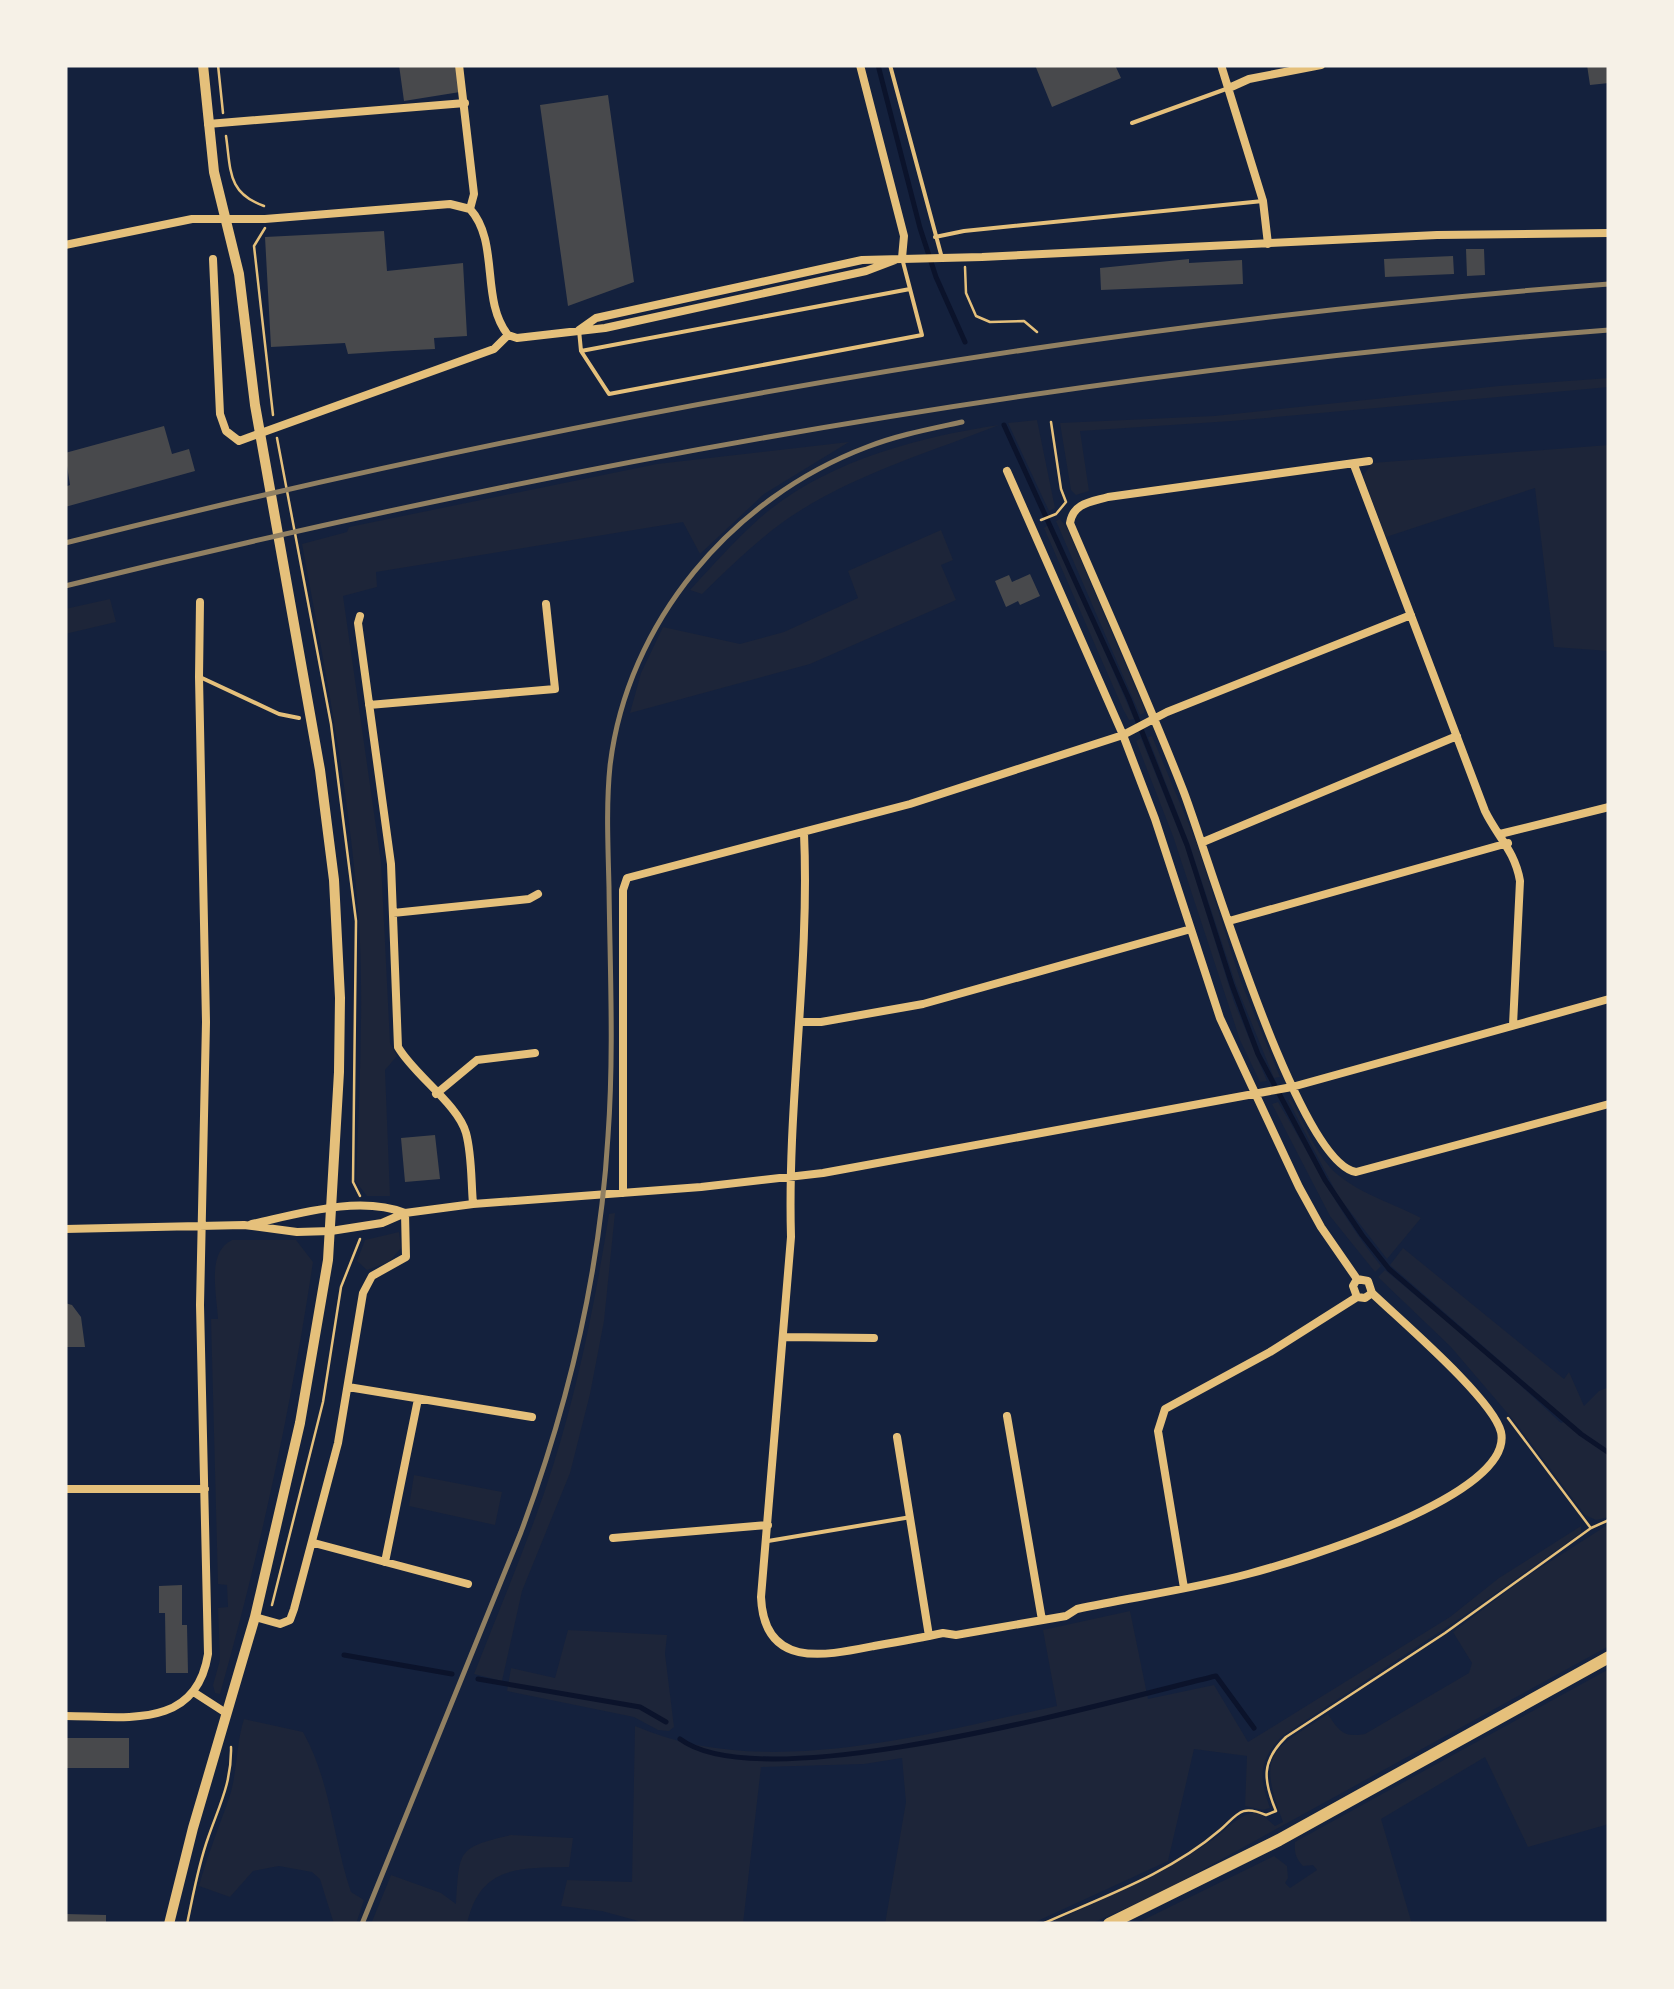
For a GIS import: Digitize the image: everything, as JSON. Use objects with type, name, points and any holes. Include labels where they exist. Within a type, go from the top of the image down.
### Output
[{"type":"main road","points":[[1110,1924],[1279,1840],[1609,1657]]},
{"type":"street","points":[[170,1924],[254,1618],[300,1423],[331,1231],[340,998],[334,880],[320,770],[256,405],[239,274],[214,172],[203,65]]},
{"type":"street","points":[[459,65],[474,194],[470,209]]},
{"type":"street","points":[[860,65],[904,236],[902,258]]},
{"type":"street","points":[[1221,65],[1262,202],[1268,244]]},
{"type":"street","points":[[1229,88],[1249,79],[1321,65]]},
{"type":"street","points":[[208,124],[465,104]]},
{"type":"street","points":[[65,245],[192,219],[265,219],[450,204],[470,209],[479,223],[496,314],[508,335],[526,339],[578,330],[596,318],[862,260],[1436,235],[1609,232]]},
{"type":"street","points":[[213,259],[220,414],[226,432],[239,441],[494,349],[508,335]]},
{"type":"street","points":[[1512,1025],[1520,881],[1508,843],[1485,811],[1411,615],[1361,461],[1116,496],[1080,505],[1071,514],[1070,523],[1203,842],[1288,1087],[1328,1152],[1347,1170],[1356,1172],[1609,1104]]},
{"type":"street","points":[[804,833],[807,894],[789,1178],[791,1237],[770,1470],[773,1481],[763,1614],[787,1648],[814,1656],[943,1633],[956,1635],[1042,1620],[1270,1568],[1428,1510],[1458,1492],[1496,1459],[1502,1448],[1498,1423],[1460,1378],[1372,1292],[1368,1281],[1357,1279],[1306,1201],[1220,1018],[1128,733],[1007,471]]},
{"type":"street","points":[[65,1716],[149,1716],[170,1710],[195,1693],[208,1654],[200,1305],[206,924],[198,677],[200,602]]},
{"type":"street","points":[[370,705],[554,689],[546,604]]},
{"type":"street","points":[[622,1193],[623,890],[627,878],[910,804],[1128,733],[1411,615]]},
{"type":"street","points":[[360,616],[391,864],[398,1047],[408,1065],[461,1121],[467,1134],[472,1204]]},
{"type":"street","points":[[1203,842],[1457,736]]},
{"type":"street","points":[[1500,834],[1609,808]]},
{"type":"street","points":[[1230,921],[1508,843]]},
{"type":"street","points":[[393,913],[529,900],[538,894]]},
{"type":"street","points":[[801,1022],[923,1004],[1190,928]]},
{"type":"street","points":[[244,1225],[298,1232],[331,1231],[382,1222],[405,1213],[472,1204],[789,1178],[1288,1087],[1609,1000]]},
{"type":"street","points":[[436,1094],[478,1060],[534,1053]]},
{"type":"street","points":[[65,1229],[244,1225],[332,1210],[391,1208],[405,1213]]},
{"type":"street","points":[[254,1618],[280,1624],[290,1620],[314,1543],[366,1281],[406,1258],[405,1213]]},
{"type":"street","points":[[1357,1279],[1353,1286],[1357,1297]]},
{"type":"street","points":[[1184,1588],[1158,1431],[1165,1409],[1330,1317],[1357,1297],[1366,1298],[1372,1292]]},
{"type":"street","points":[[784,1338],[874,1338]]},
{"type":"street","points":[[348,1387],[532,1417]]},
{"type":"street","points":[[384,1562],[418,1398]]},
{"type":"street","points":[[1007,1416],[1042,1620]]},
{"type":"street","points":[[897,1438],[929,1636]]},
{"type":"street","points":[[65,1489],[205,1489]]},
{"type":"street","points":[[612,1538],[768,1525]]},
{"type":"street","points":[[314,1543],[468,1584]]},
{"type":"street","points":[[195,1693],[226,1713]]},
{"type":"lane","points":[[890,65],[939,258]]},
{"type":"lane","points":[[1132,123],[1229,88]]},
{"type":"lane","points":[[935,237],[1262,202]]},
{"type":"lane","points":[[578,330],[581,351],[609,394],[896,340],[922,334],[902,258]]},
{"type":"lane","points":[[581,351],[910,289]]},
{"type":"lane","points":[[198,677],[279,714],[299,718]]},
{"type":"lane","points":[[766,1540],[911,1518]]},
{"type":"path","points":[[218,65],[224,123],[238,191],[247,200],[264,206],[265,232],[254,246],[272,412]]},
{"type":"path","points":[[966,271],[968,303],[976,316],[990,322],[1024,320],[1037,332]]},
{"type":"path","points":[[1038,522],[1056,514],[1066,502],[1050,422]]},
{"type":"path","points":[[279,429],[331,724]]},
{"type":"path","points":[[1499,1407],[1591,1528]]},
{"type":"path","points":[[1042,1924],[1153,1874],[1209,1839],[1244,1810],[1252,1808],[1266,1814],[1276,1811],[1264,1778],[1272,1754],[1286,1736],[1445,1633],[1591,1528],[1609,1520]]},
{"type":"shaded area","points":[[1609,378],[1609,387],[1080,431],[1089,491],[1076,495],[1071,490],[1060,423],[1214,416]]},
{"type":"shaded area","points":[[1037,420],[1055,508],[1049,511],[1008,423]]},
{"type":"shaded area","points":[[999,425],[873,473],[824,497],[774,529],[702,594],[690,590],[761,517],[813,481],[905,445]]},
{"type":"shaded area","points":[[849,442],[764,494],[700,554],[683,522],[376,572],[377,587],[343,596],[381,862],[390,1043],[397,1056],[385,1070],[390,1196],[367,1196],[356,1182],[361,987],[355,874],[336,732],[302,544],[347,532],[349,527],[657,464]]},
{"type":"shaded area","points":[[1609,445],[1609,651],[1554,647],[1535,488],[1386,537],[1363,476],[1372,463]]},
{"type":"shaded area","points":[[1060,519],[1144,708],[1140,715],[1056,521]]},
{"type":"shaded area","points":[[1049,524],[1134,719],[1129,720],[1123,709],[1044,528]]},
{"type":"shaded area","points":[[941,530],[953,560],[941,565],[956,600],[810,664],[630,713],[641,673],[663,627],[740,644],[784,632],[858,598],[848,571]]},
{"type":"shaded area","points":[[110,599],[116,622],[65,634],[65,609]]},
{"type":"shaded area","points":[[1152,736],[1197,844],[1240,979],[1280,1077],[1274,1078],[1236,985],[1190,846],[1148,737]]},
{"type":"shaded area","points":[[1141,738],[1187,851],[1234,1002],[1267,1081],[1260,1082],[1240,1040],[1173,836],[1136,741]]},
{"type":"shaded area","points":[[1291,1099],[1317,1148],[1337,1174],[1421,1218],[1387,1259],[1338,1196],[1288,1100]]},
{"type":"shaded area","points":[[1278,1102],[1339,1206],[1381,1266],[1375,1272],[1330,1216],[1272,1104]]},
{"type":"shaded area","points":[[615,1213],[604,1321],[570,1473],[522,1591],[502,1681],[474,1674],[527,1541],[565,1426],[609,1214]]},
{"type":"shaded area","points":[[399,1232],[401,1248],[389,1262],[367,1270],[357,1261],[365,1240]]},
{"type":"shaded area","points":[[232,1240],[296,1240],[313,1262],[273,1480],[220,1694],[215,1693],[213,1685],[220,1660],[218,1608],[228,1607],[227,1585],[218,1584],[211,1319],[218,1319],[216,1264],[224,1246]]},
{"type":"shaded area","points":[[1403,1248],[1564,1379],[1569,1372],[1584,1406],[1609,1387],[1609,1517],[1596,1520],[1585,1515],[1515,1422],[1451,1347],[1378,1277],[1385,1270],[1490,1357],[1561,1423],[1568,1420],[1390,1265]]},
{"type":"shaded area","points":[[414,1475],[502,1492],[495,1525],[409,1506]]},
{"type":"shaded area","points":[[1609,1524],[1609,1646],[1160,1893],[1090,1924],[1048,1924],[1169,1866],[1245,1815],[1259,1812],[1275,1826],[1283,1822],[1271,1781],[1274,1756],[1281,1746],[1328,1714],[1342,1732],[1365,1734],[1469,1673],[1472,1663],[1453,1632],[1523,1579]]},
{"type":"shaded area","points":[[1581,1526],[1581,1533],[1462,1617],[1282,1736],[1268,1754],[1263,1770],[1270,1808],[1245,1806],[1247,1756],[1194,1749],[1168,1861],[1031,1924],[885,1924],[906,1802],[902,1758],[864,1764],[761,1767],[743,1924],[649,1924],[602,1911],[561,1906],[567,1880],[632,1882],[635,1726],[685,1742],[737,1750],[791,1752],[900,1739],[1057,1706],[1043,1630],[1130,1611],[1148,1699],[1214,1685],[1248,1742],[1450,1617],[1499,1578]]},
{"type":"shaded area","points":[[568,1630],[667,1635],[665,1654],[674,1727],[669,1731],[658,1730],[634,1717],[507,1691],[511,1668],[555,1678]]},
{"type":"shaded area","points":[[1609,1669],[1609,1824],[1528,1847],[1485,1757],[1381,1819],[1412,1924],[1135,1924],[1274,1856],[1287,1866],[1285,1883],[1290,1888],[1317,1870],[1313,1865],[1303,1866],[1296,1856],[1295,1842]]},
{"type":"shaded area","points":[[244,1719],[303,1732],[326,1791],[351,1892],[364,1900],[356,1924],[334,1924],[320,1879],[312,1872],[279,1866],[253,1871],[230,1897],[199,1886],[231,1793]]},
{"type":"shaded area","points":[[511,1835],[573,1838],[569,1867],[504,1874],[481,1891],[467,1924],[371,1924],[391,1875],[441,1893],[456,1904],[464,1854],[470,1848]]},
{"type":"building","points":[[399,65],[456,65],[460,92],[404,101]]},
{"type":"building","points":[[1035,65],[1115,65],[1121,78],[1052,107]]},
{"type":"building","points":[[1587,65],[1609,65],[1609,83],[1590,85]]},
{"type":"building","points":[[608,95],[634,282],[568,306],[540,105]]},
{"type":"building","points":[[384,231],[387,271],[463,263],[467,336],[434,338],[435,349],[348,354],[345,343],[271,347],[265,237]]},
{"type":"building","points":[[1466,249],[1484,249],[1485,275],[1467,276]]},
{"type":"building","points":[[1453,256],[1454,274],[1385,277],[1384,259]]},
{"type":"building","points":[[1189,259],[1189,263],[1242,260],[1243,284],[1101,290],[1100,268]]},
{"type":"building","points":[[164,426],[172,454],[189,449],[195,471],[65,507],[65,487],[70,485],[65,453]]},
{"type":"building","points":[[1030,574],[1040,596],[1006,607],[995,581],[1009,575],[1012,582]]},
{"type":"building","points":[[435,1135],[440,1179],[405,1182],[401,1138]]},
{"type":"building","points":[[65,1303],[72,1305],[81,1317],[85,1347],[65,1347]]},
{"type":"building","points":[[182,1585],[188,1673],[166,1673],[165,1613],[159,1613],[159,1586]]},
{"type":"building","points":[[65,1738],[129,1738],[129,1768],[65,1768]]},
{"type":"building","points":[[65,1914],[106,1915],[106,1924],[65,1924]]},
{"type":"waterway","points":[[878,65],[920,228],[936,277],[965,342]]},
{"type":"waterway","points":[[1004,425],[1129,699],[1187,845],[1258,1054],[1325,1180],[1389,1269],[1581,1434],[1609,1453]]},
{"type":"waterway","points":[[344,1655],[452,1674]]},
{"type":"waterway","points":[[680,1739],[723,1755],[784,1759],[858,1753],[1022,1723],[1216,1676],[1254,1728]]},
{"type":"waterway","points":[[478,1679],[640,1707],[666,1722]]},
{"type":"railway","points":[[65,543],[447,454],[832,380],[1219,323],[1609,284]]},
{"type":"railway","points":[[65,586],[447,499],[832,426],[1220,369],[1609,330]]},
{"type":"railway","points":[[362,1924],[521,1532],[553,1436],[579,1337],[598,1237],[610,1105],[610,766],[620,713],[638,663],[663,615],[694,572],[731,532],[772,498],[818,469],[867,447],[962,422]]}]
